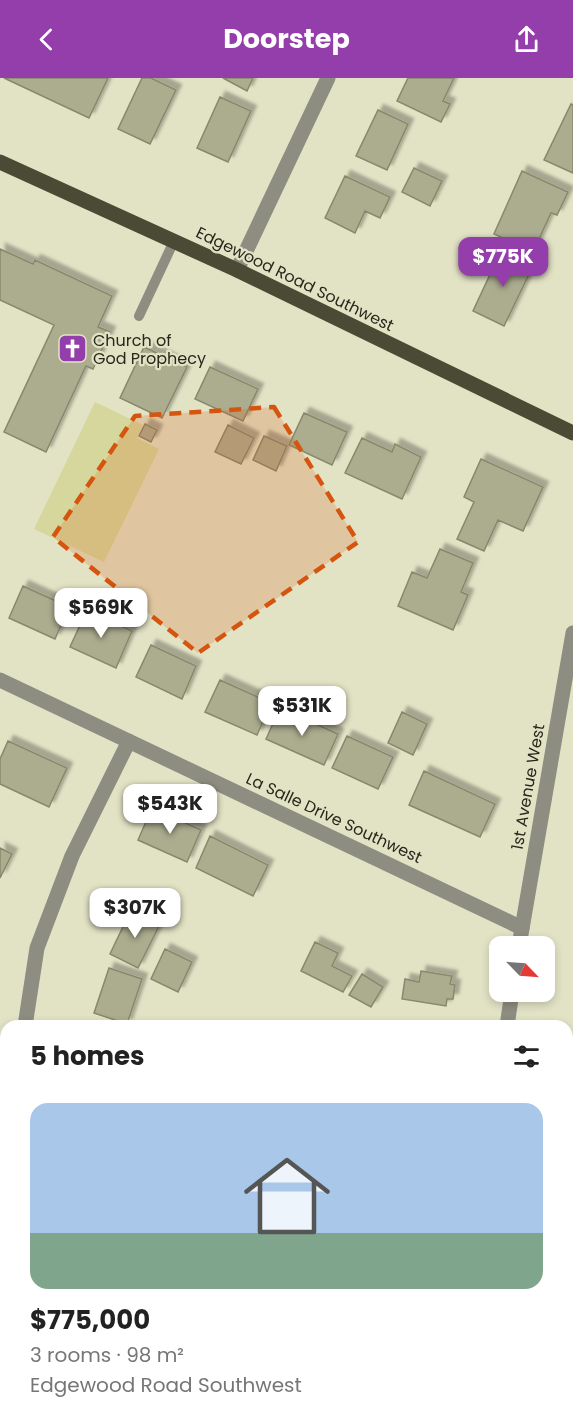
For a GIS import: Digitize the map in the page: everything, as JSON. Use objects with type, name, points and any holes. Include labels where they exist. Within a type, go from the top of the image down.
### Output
[{"type":"main road","name":"Edgewood Road Southwest","points":[[0,162],[237,270],[573,433]]},
{"type":"street","points":[[237,270],[328,78]]},
{"type":"street","name":"1st Avenue West","points":[[521,936],[573,633]]},
{"type":"street","name":"La Salle Drive Southwest","points":[[0,680],[522,928]]},
{"type":"street","points":[[26,1020],[37,948],[72,856],[129,741]]},
{"type":"street","points":[[508,1020],[511,1002]]},
{"type":"lane","points":[[139,316],[174,241]]},
{"type":"highlighted area","points":[[274,407],[358,542],[198,653],[53,537],[135,416]]},
{"type":"green space","points":[[95,402],[143,425],[137,438],[159,449],[104,562],[34,529]]},
{"type":"building","points":[[4,78],[108,78],[89,118]]},
{"type":"building","points":[[142,78],[151,78],[176,90],[150,144],[118,129]]},
{"type":"building","points":[[223,78],[253,78],[247,91]]},
{"type":"building","points":[[408,78],[454,78],[443,101],[450,104],[441,122],[397,101]]},
{"type":"building","points":[[220,97],[251,111],[228,162],[197,148]]},
{"type":"building","points":[[571,104],[573,105],[573,173],[544,160]]},
{"type":"building","points":[[378,110],[408,124],[387,170],[356,156]]},
{"type":"building","points":[[414,168],[442,181],[430,206],[402,192]]},
{"type":"building","points":[[522,171],[568,192],[557,215],[551,213],[533,252],[494,234]]},
{"type":"building","points":[[345,176],[390,197],[380,218],[365,211],[355,233],[325,218]]},
{"type":"building","name":"Church of God Prophecy","points":[[0,249],[33,264],[35,260],[112,296],[98,327],[110,332],[93,369],[86,366],[46,452],[4,432],[54,325],[0,300]]},
{"type":"building","points":[[501,251],[533,266],[504,326],[473,311]]},
{"type":"building","points":[[144,347],[187,367],[162,418],[120,398]]},
{"type":"building","points":[[210,367],[258,389],[243,421],[195,399]]},
{"type":"building","points":[[304,413],[347,432],[332,465],[289,445]]},
{"type":"building","points":[[145,424],[157,430],[151,442],[139,436]]},
{"type":"building","points":[[228,425],[254,438],[241,464],[215,452]]},
{"type":"building","points":[[264,436],[287,446],[276,471],[253,460]]},
{"type":"building","points":[[362,438],[392,452],[395,444],[421,457],[402,499],[345,473]]},
{"type":"building","points":[[481,459],[543,487],[523,531],[498,520],[484,551],[457,539],[474,502],[464,497]]},
{"type":"building","points":[[440,549],[473,563],[461,592],[468,595],[453,630],[398,606],[412,572],[427,578]]},
{"type":"building","points":[[23,586],[69,607],[55,639],[9,618]]},
{"type":"building","points":[[87,610],[132,631],[116,668],[70,647]]},
{"type":"building","points":[[151,645],[196,666],[182,699],[136,677]]},
{"type":"building","points":[[220,680],[271,703],[257,735],[205,712]]},
{"type":"building","points":[[280,708],[338,734],[324,765],[266,739]]},
{"type":"building","points":[[402,712],[427,724],[413,755],[388,743]]},
{"type":"building","points":[[347,736],[393,757],[378,789],[332,768]]},
{"type":"building","points":[[8,741],[67,768],[49,807],[0,784],[0,759]]},
{"type":"building","points":[[424,771],[495,804],[480,837],[409,805]]},
{"type":"building","points":[[152,808],[201,830],[187,862],[138,840]]},
{"type":"building","points":[[210,836],[268,865],[253,896],[196,868]]},
{"type":"building","points":[[0,848],[12,854],[0,878]]},
{"type":"building","points":[[131,910],[160,924],[138,968],[110,954]]},
{"type":"building","points":[[315,942],[338,953],[332,966],[352,976],[343,992],[301,971]]},
{"type":"building","points":[[165,949],[192,962],[178,992],[151,979]]},
{"type":"building","points":[[109,968],[142,979],[128,1020],[115,1020],[94,1013]]},
{"type":"building","points":[[421,971],[452,976],[450,984],[455,985],[453,999],[447,999],[446,1006],[402,999],[405,979],[419,982]]},
{"type":"building","points":[[362,974],[383,987],[371,1007],[349,995]]},
{"type":"place","name":"Church of God Prophecy","points":[[72,349]]}]
